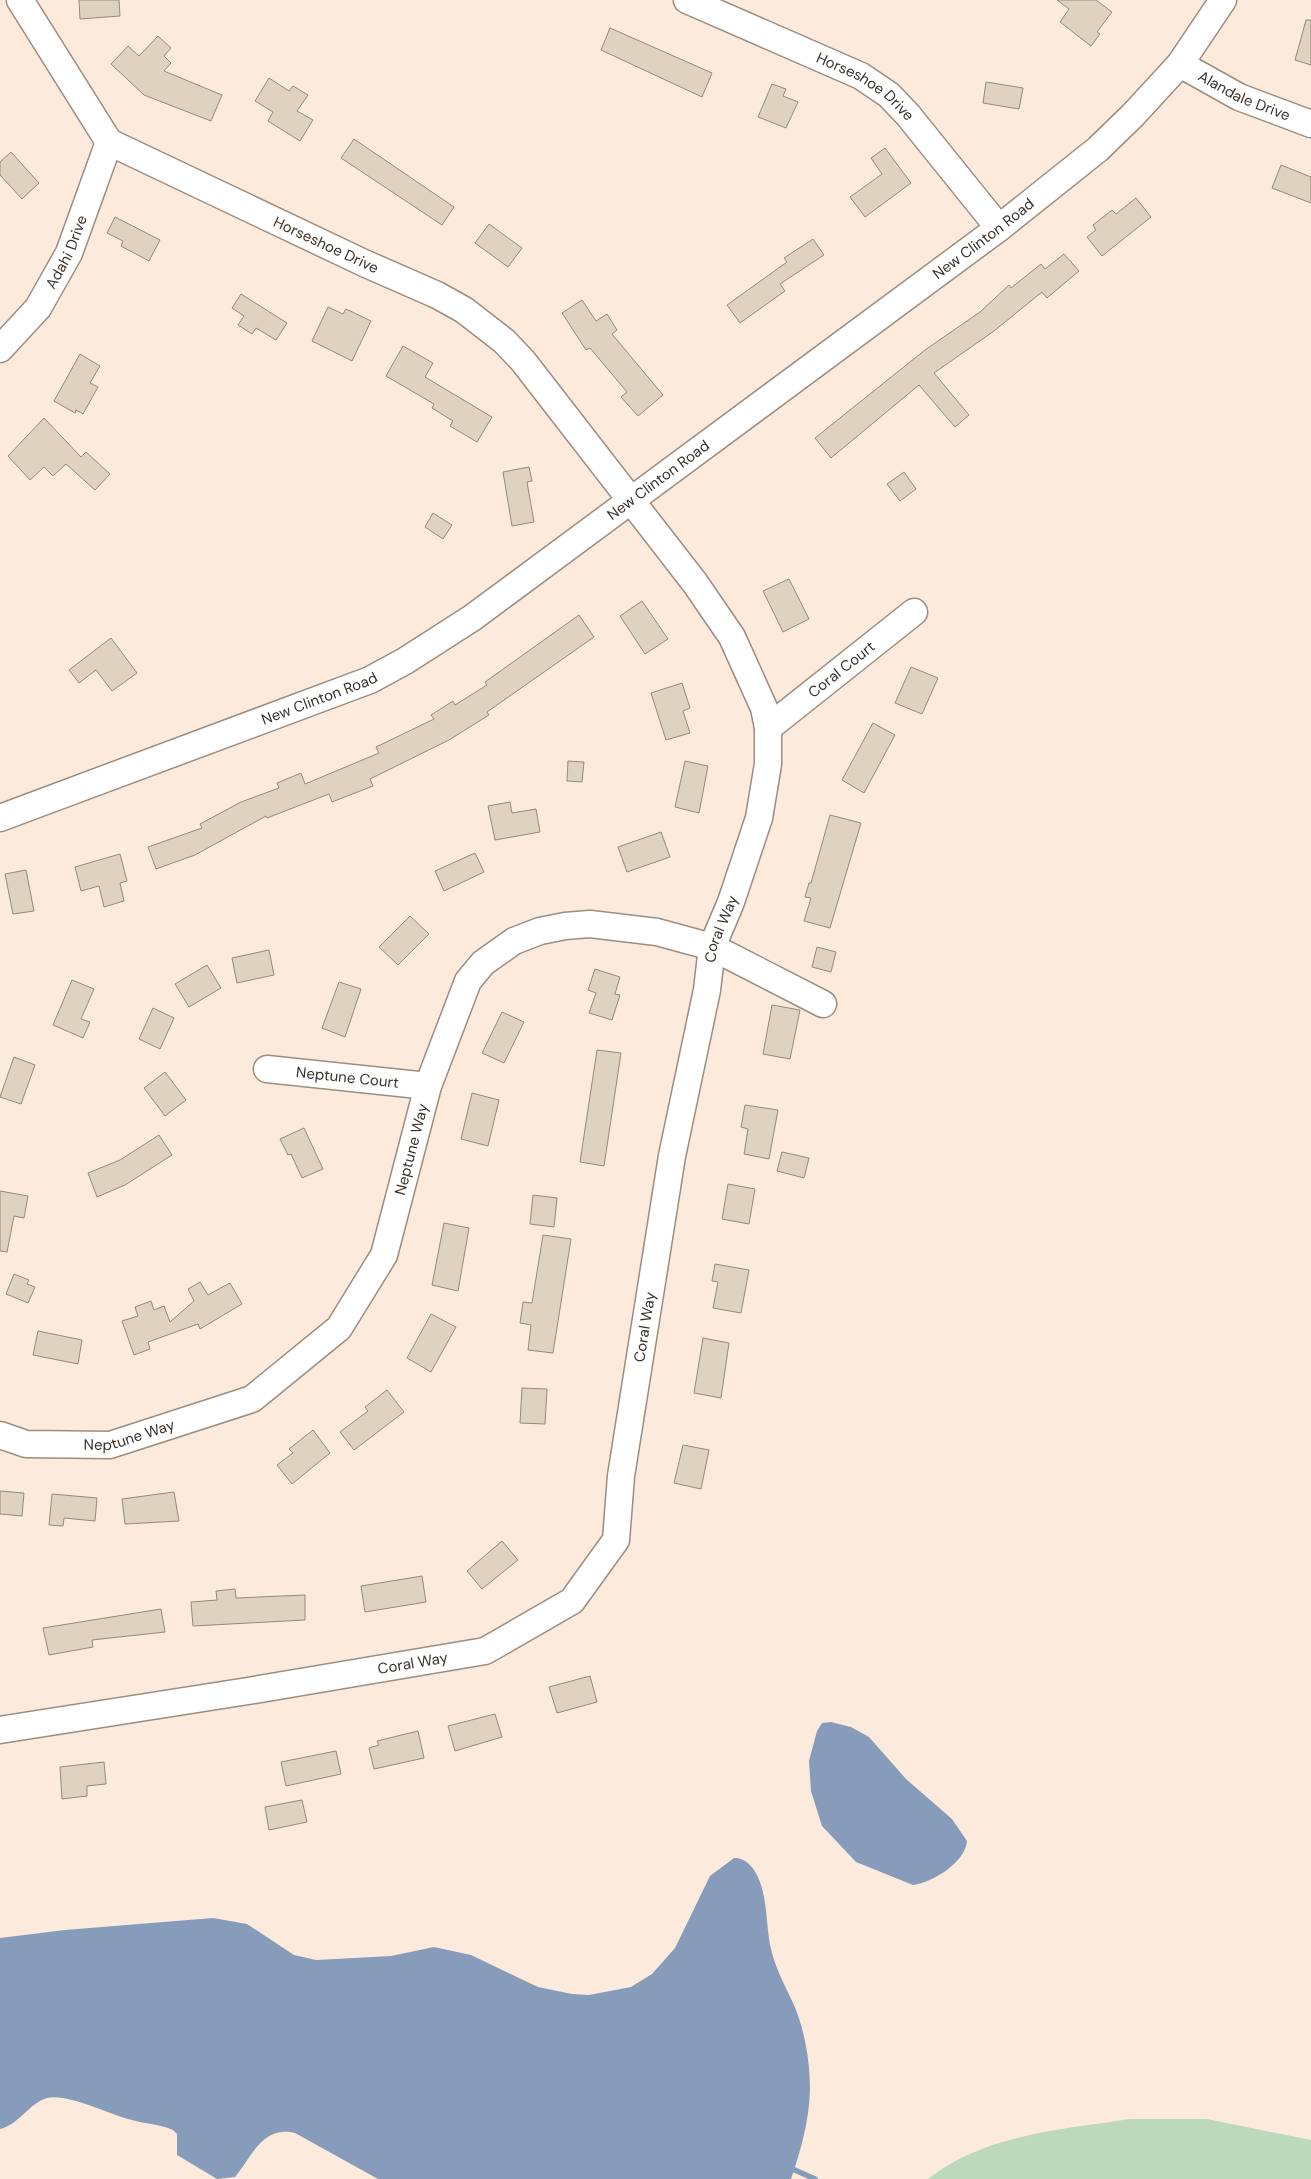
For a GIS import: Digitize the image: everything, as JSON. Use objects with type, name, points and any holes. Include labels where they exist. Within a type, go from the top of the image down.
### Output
[{"type":"street","points":[[20,0],[108,142]]},
{"type":"street","name":"Horseshoe Drive","points":[[687,0],[861,76],[889,95],[908,115],[999,228]]},
{"type":"street","name":"New Clinton Road","points":[[0,818],[370,680],[405,661],[472,618],[999,228],[1098,149],[1133,115],[1180,64],[1223,0]]},
{"type":"street","name":"Alandale Drive","points":[[1180,64],[1239,97],[1311,124]]},
{"type":"street","name":"Adahi Drive","points":[[0,349],[38,308],[69,253],[108,142]]},
{"type":"street","name":"Horseshoe Drive","points":[[108,142],[337,251],[437,295],[464,310],[504,341],[523,361],[631,500]]},
{"type":"street","name":"Coral Way","points":[[0,1730],[485,1651],[572,1601],[616,1540],[621,1476],[672,1156],[707,990],[712,947],[731,902],[760,818],[768,764],[768,728],[764,708],[732,637],[695,583],[631,500]]},
{"type":"street","name":"Coral Court","points":[[768,728],[914,612]]},
{"type":"street","name":"Neptune Way","points":[[0,1435],[26,1444],[110,1444],[252,1399],[339,1328],[384,1255],[428,1086],[468,981],[483,963],[514,941],[540,931],[590,924],[657,932],[712,947],[824,1004]]},
{"type":"street","name":"Neptune Court","points":[[267,1069],[428,1086]]},
{"type":"green space","points":[[1129,2119],[1207,2119],[1311,2140],[1311,2179],[928,2179],[950,2164],[998,2143],[1050,2131]]},
{"type":"water","points":[[831,1722],[851,1727],[869,1737],[906,1779],[952,1819],[967,1841],[961,1857],[947,1870],[930,1880],[913,1885],[856,1862],[822,1826],[811,1791],[809,1761],[817,1731],[822,1723]]},
{"type":"water","points":[[734,1858],[742,1859],[748,1863],[761,1884],[772,1953],[798,2015],[808,2058],[810,2090],[808,2113],[791,2179],[378,2179],[295,2133],[284,2132],[274,2134],[259,2144],[235,2177],[217,2179],[177,2155],[177,2134],[173,2130],[123,2117],[77,2101],[56,2097],[47,2098],[34,2105],[13,2123],[0,2129],[0,1938],[65,1930],[213,1918],[247,1924],[294,1955],[316,1960],[391,1956],[434,1947],[471,1955],[538,1987],[572,1994],[589,1995],[631,1987],[652,1974],[675,1948],[710,1876]]},
{"type":"building","points":[[79,0],[119,0],[120,16],[80,19]]},
{"type":"building","points":[[1057,0],[1096,0],[1112,12],[1097,32],[1100,34],[1091,46],[1060,22],[1069,9]]},
{"type":"building","points":[[1306,20],[1311,20],[1311,65],[1295,60]]},
{"type":"building","points":[[610,28],[712,73],[702,97],[601,50]]},
{"type":"building","points":[[158,36],[171,48],[164,56],[171,63],[164,71],[222,95],[211,121],[144,95],[111,64],[128,46],[139,56]]},
{"type":"building","points":[[269,78],[289,91],[293,86],[308,95],[297,111],[313,120],[300,141],[268,121],[273,112],[255,101]]},
{"type":"building","points":[[986,82],[1023,88],[1019,109],[983,103]]},
{"type":"building","points":[[772,84],[786,89],[783,96],[798,102],[786,128],[758,117]]},
{"type":"building","points":[[354,139],[454,207],[442,225],[341,158]]},
{"type":"building","points":[[885,148],[911,183],[865,217],[850,197],[882,174],[871,158]]},
{"type":"building","points":[[11,152],[39,183],[22,199],[0,175],[0,162]]},
{"type":"building","points":[[1281,165],[1311,177],[1311,203],[1272,188]]},
{"type":"building","points":[[1136,198],[1151,217],[1102,256],[1087,237],[1096,230],[1093,225],[1112,210],[1116,214]]},
{"type":"building","points":[[115,217],[160,240],[149,261],[121,246],[123,241],[107,233]]},
{"type":"building","points":[[489,224],[522,248],[508,267],[475,243]]},
{"type":"building","points":[[813,239],[824,255],[780,284],[785,291],[740,323],[727,305],[787,262],[784,258]]},
{"type":"building","points":[[1064,254],[1079,271],[1047,298],[1042,292],[994,331],[934,373],[969,415],[955,427],[919,385],[831,458],[815,438],[925,350],[980,312],[1009,285],[1011,288],[1041,264],[1045,269]]},
{"type":"building","points":[[241,294],[287,323],[276,340],[256,328],[252,334],[238,325],[244,316],[232,308]]},
{"type":"building","points":[[582,300],[596,321],[607,314],[617,330],[612,334],[663,395],[638,416],[621,397],[627,392],[590,348],[586,350],[562,313]]},
{"type":"building","points":[[328,307],[343,314],[346,309],[371,321],[352,361],[312,341]]},
{"type":"building","points":[[403,346],[433,363],[425,377],[492,417],[477,442],[450,426],[453,421],[432,408],[434,404],[386,376]]},
{"type":"building","points":[[80,354],[100,366],[90,383],[98,387],[83,414],[76,410],[75,413],[54,401]]},
{"type":"building","points":[[44,418],[81,457],[86,452],[110,474],[95,490],[66,464],[53,476],[44,467],[30,480],[8,456]]},
{"type":"building","points":[[529,467],[532,481],[527,482],[534,522],[512,526],[503,472]]},
{"type":"building","points":[[904,472],[916,489],[900,501],[887,484]]},
{"type":"building","points":[[433,513],[452,525],[443,539],[425,527]]},
{"type":"building","points":[[789,579],[809,619],[783,632],[763,591]]},
{"type":"building","points":[[642,601],[668,639],[645,654],[620,616]]},
{"type":"building","points":[[579,615],[594,637],[487,712],[489,715],[449,740],[370,779],[373,786],[332,802],[329,794],[267,818],[266,816],[195,855],[156,869],[148,847],[202,828],[200,824],[241,802],[279,788],[277,783],[301,773],[305,784],[379,753],[376,747],[434,719],[431,715],[453,701],[455,705],[487,685],[485,682]]},
{"type":"building","points":[[111,638],[137,673],[112,691],[96,670],[79,683],[69,670]]},
{"type":"building","points":[[911,667],[938,678],[922,714],[895,703]]},
{"type":"building","points":[[682,683],[690,708],[683,711],[690,733],[666,740],[651,693]]},
{"type":"building","points":[[873,723],[895,735],[864,793],[842,780]]},
{"type":"building","points":[[568,761],[584,762],[582,782],[567,781]]},
{"type":"building","points":[[685,761],[708,766],[699,813],[675,807]]},
{"type":"building","points":[[510,802],[512,813],[536,809],[540,832],[495,840],[488,806]]},
{"type":"building","points":[[830,815],[861,823],[830,928],[804,921],[811,898],[805,897],[809,883],[811,883]]},
{"type":"building","points":[[661,832],[670,857],[627,872],[618,847]]},
{"type":"building","points":[[475,853],[484,872],[444,891],[435,871]]},
{"type":"building","points":[[120,854],[127,881],[120,883],[124,901],[104,907],[99,886],[81,891],[75,867]]},
{"type":"building","points":[[26,870],[34,911],[13,914],[5,874]]},
{"type":"building","points":[[410,916],[429,934],[398,965],[379,947]]},
{"type":"building","points":[[817,947],[836,952],[831,972],[812,967]]},
{"type":"building","points":[[269,950],[274,975],[237,983],[232,958]]},
{"type":"building","points":[[207,965],[221,988],[189,1007],[175,984]]},
{"type":"building","points":[[595,969],[620,977],[615,994],[620,995],[612,1020],[589,1013],[596,993],[588,990]]},
{"type":"building","points":[[72,980],[94,989],[81,1019],[90,1022],[83,1038],[53,1025]]},
{"type":"building","points":[[339,982],[361,989],[345,1037],[322,1028]]},
{"type":"building","points":[[772,1005],[800,1010],[790,1059],[763,1054]]},
{"type":"building","points":[[153,1008],[174,1018],[160,1049],[139,1039]]},
{"type":"building","points":[[502,1012],[524,1022],[504,1063],[482,1053]]},
{"type":"building","points":[[597,1050],[621,1053],[604,1166],[580,1162]]},
{"type":"building","points":[[14,1057],[35,1065],[21,1104],[0,1097]]},
{"type":"building","points":[[165,1072],[186,1100],[165,1116],[144,1088]]},
{"type":"building","points":[[472,1093],[499,1100],[488,1146],[461,1139]]},
{"type":"building","points":[[745,1105],[778,1110],[769,1159],[744,1154],[748,1129],[741,1127]]},
{"type":"building","points":[[304,1128],[323,1169],[302,1178],[291,1154],[288,1155],[280,1139]]},
{"type":"building","points":[[159,1135],[172,1155],[125,1185],[97,1197],[88,1173],[120,1160]]},
{"type":"building","points":[[782,1152],[809,1158],[804,1178],[777,1171]]},
{"type":"building","points":[[728,1184],[755,1189],[749,1224],[722,1219]]},
{"type":"building","points":[[0,1191],[28,1196],[24,1218],[14,1216],[7,1252],[0,1251]]},
{"type":"building","points":[[533,1195],[557,1198],[554,1227],[530,1224]]},
{"type":"building","points":[[444,1223],[469,1228],[458,1291],[432,1285]]},
{"type":"building","points":[[543,1235],[571,1239],[553,1353],[528,1350],[531,1325],[520,1323],[523,1302],[532,1303]]},
{"type":"building","points":[[715,1264],[749,1270],[741,1313],[713,1308],[718,1282],[712,1281]]},
{"type":"building","points":[[14,1274],[29,1280],[27,1284],[35,1287],[28,1303],[6,1294]]},
{"type":"building","points":[[200,1282],[208,1295],[230,1283],[242,1304],[200,1329],[198,1324],[148,1342],[150,1349],[134,1355],[122,1321],[138,1316],[135,1307],[151,1301],[154,1310],[164,1306],[170,1322],[194,1301],[188,1289]]},
{"type":"building","points":[[431,1314],[456,1327],[431,1372],[407,1358]]},
{"type":"building","points":[[38,1331],[82,1340],[78,1364],[33,1355]]},
{"type":"building","points":[[703,1338],[729,1343],[721,1398],[694,1393]]},
{"type":"building","points":[[522,1388],[547,1389],[545,1424],[520,1423]]},
{"type":"building","points":[[387,1390],[404,1412],[354,1450],[340,1432],[368,1411],[365,1407]]},
{"type":"building","points":[[313,1430],[330,1453],[292,1484],[277,1465],[293,1453],[289,1449]]},
{"type":"building","points":[[683,1445],[709,1450],[701,1489],[674,1483]]},
{"type":"building","points":[[0,1491],[24,1493],[22,1516],[0,1514]]},
{"type":"building","points":[[174,1492],[179,1521],[125,1524],[122,1499]]},
{"type":"building","points":[[52,1494],[97,1498],[95,1521],[64,1518],[63,1526],[49,1525]]},
{"type":"building","points":[[502,1541],[518,1560],[482,1589],[467,1571]]},
{"type":"building","points":[[422,1576],[426,1602],[365,1612],[361,1586]]},
{"type":"building","points":[[235,1589],[236,1598],[305,1595],[305,1620],[193,1626],[191,1602],[217,1600],[216,1591]]},
{"type":"building","points":[[161,1609],[165,1632],[92,1640],[93,1647],[49,1655],[43,1628]]},
{"type":"building","points":[[590,1676],[597,1702],[557,1713],[549,1687]]},
{"type":"building","points":[[495,1714],[502,1737],[455,1751],[448,1726]]},
{"type":"building","points":[[418,1731],[424,1758],[374,1769],[369,1748],[379,1745],[377,1741]]},
{"type":"building","points":[[336,1751],[341,1774],[286,1786],[281,1762]]},
{"type":"building","points":[[104,1762],[106,1784],[87,1786],[87,1796],[62,1799],[60,1767]]},
{"type":"building","points":[[302,1800],[307,1822],[269,1830],[265,1807]]},
{"type":"waterway","points":[[788,2167],[815,2179]]}]
